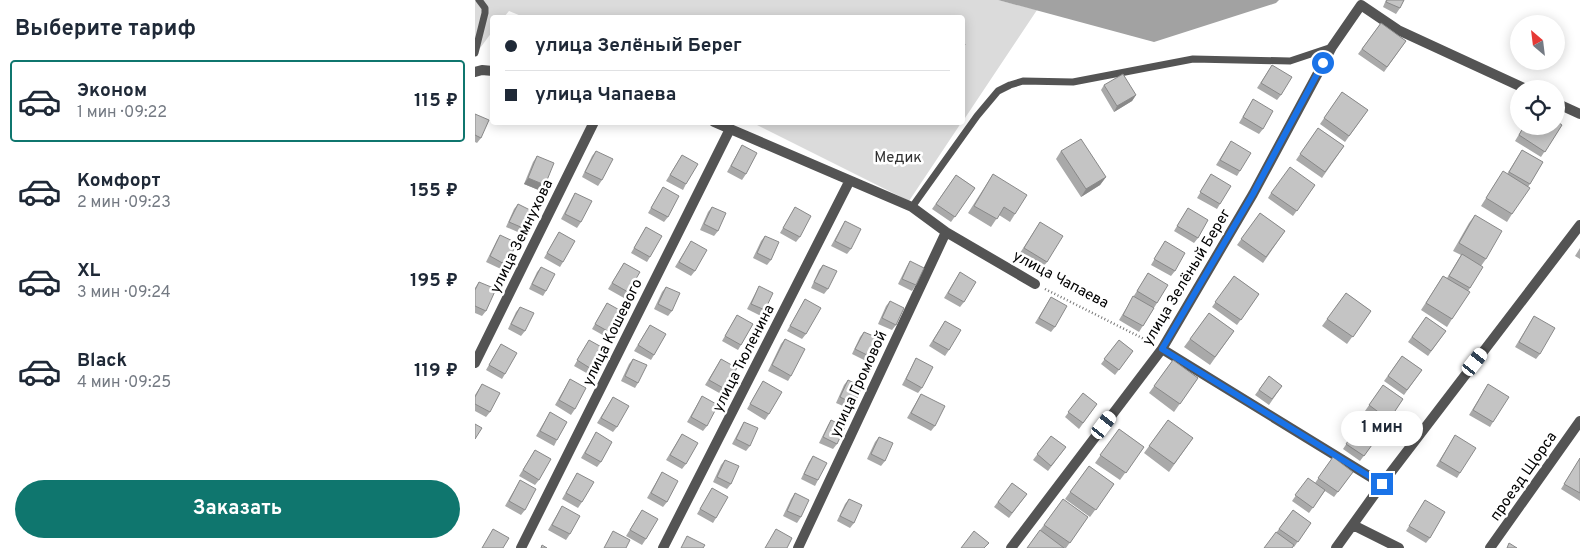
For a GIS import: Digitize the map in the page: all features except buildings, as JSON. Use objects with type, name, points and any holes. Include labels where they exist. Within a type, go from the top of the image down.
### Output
[{"type":"street","name":"улица Зелёный Берег","points":[[1011,548],[1162,349],[1253,194],[1331,46],[1363,3]]},
{"type":"street","points":[[1363,3],[1398,30],[1510,82]]},
{"type":"street","points":[[1565,107],[1580,114]]},
{"type":"street","name":"улица Земнухова","points":[[475,363],[593,125]]},
{"type":"street","name":"улица Чапаева","points":[[721,125],[912,208],[946,232],[1035,284]]},
{"type":"street","name":"улица Кошевого","points":[[521,548],[730,129]]},
{"type":"street","name":"улица Тюленина","points":[[663,548],[849,182]]},
{"type":"street","points":[[1336,548],[1382,484],[1580,225]]},
{"type":"street","name":"улица Громовой","points":[[798,548],[946,232]]},
{"type":"street","points":[[1162,349],[1382,484]]},
{"type":"street","name":"проезд Щорса","points":[[1490,548],[1580,421]]},
{"type":"street","points":[[1353,525],[1399,548]]},
{"type":"lane","points":[[475,53],[485,13],[485,8],[479,0]]},
{"type":"lane","points":[[912,208],[977,116],[998,92],[1010,85],[1023,81],[1073,82],[1193,59],[1290,61],[1331,46]]},
{"type":"path","name":"улица Чапаева","points":[[1035,284],[1162,349]]},
{"type":"green space","points":[[475,0],[998,0],[1037,10],[965,118],[965,15],[519,15],[509,11],[506,15],[490,15],[490,35],[475,55]]},
{"type":"green space","name":"Медик","points":[[757,125],[960,125],[909,201]]},
{"type":"shaded area","points":[[998,0],[1279,0],[1276,3],[1154,42]]},
{"type":"route","points":[[1323,63],[1253,194],[1162,349],[1382,484]]}]
